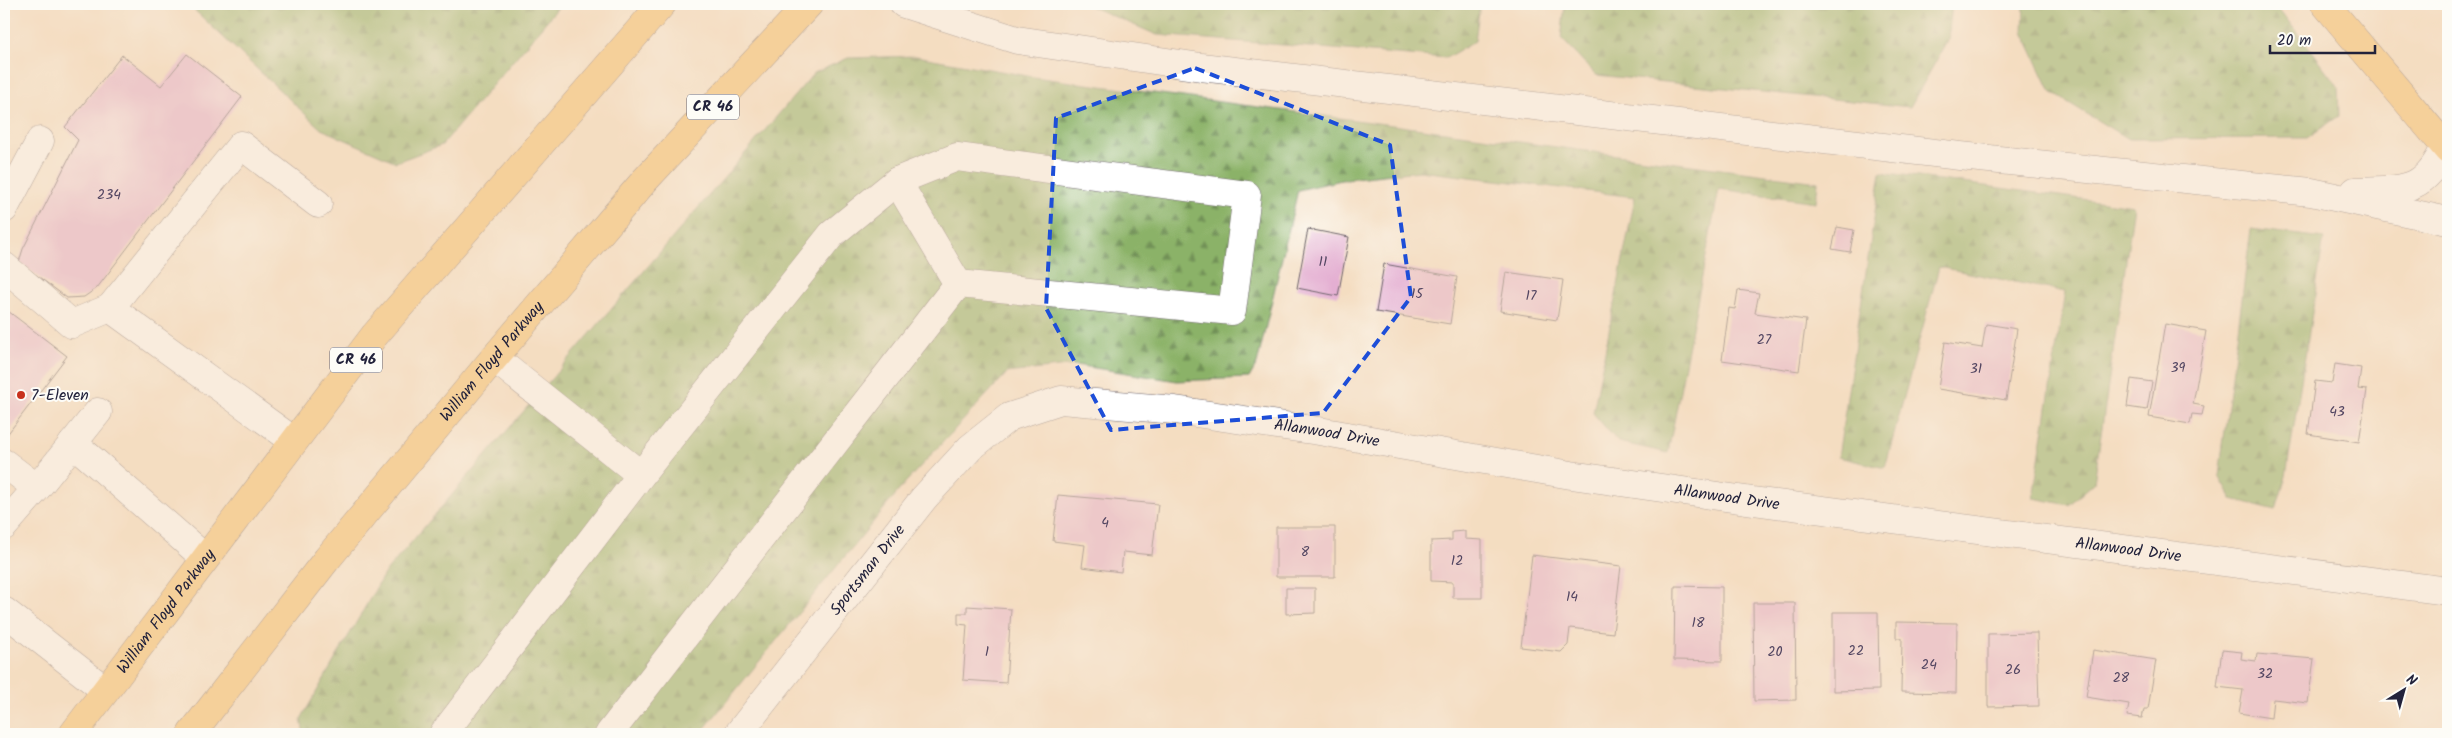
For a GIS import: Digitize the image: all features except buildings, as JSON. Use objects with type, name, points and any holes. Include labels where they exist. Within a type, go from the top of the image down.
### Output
[{"type":"main road","name":"William Floyd Parkway","points":[[73,734],[374,336],[662,4]]},
{"type":"main road","name":"William Floyd Parkway","points":[[191,734],[326,559],[494,358],[640,187],[809,4]]},
{"type":"main road","points":[[2325,4],[2447,148]]},
{"type":"street","points":[[904,4],[1017,40],[1201,67],[1960,156],[2311,192],[2448,221]]},
{"type":"street","points":[[4,209],[40,141]]},
{"type":"street","points":[[4,266],[72,324],[110,308],[242,145],[318,204]]},
{"type":"street","points":[[2311,192],[2398,190],[2425,179],[2447,148]]},
{"type":"street","points":[[443,734],[641,475],[832,234],[898,181],[957,157],[1247,196],[1232,311],[958,284]]},
{"type":"street","points":[[898,181],[958,284]]},
{"type":"street","points":[[610,734],[958,284]]},
{"type":"street","points":[[110,308],[294,441]]},
{"type":"street","points":[[494,358],[641,475]]},
{"type":"street","name":"Allanwood Drive","points":[[1009,417],[1061,400],[1175,410],[1319,431],[1571,474],[1753,501],[2448,591]]},
{"type":"street","points":[[4,526],[38,488],[98,412]]},
{"type":"street","name":"Sportsman Drive","points":[[738,734],[924,498],[970,448],[1009,417]]},
{"type":"street","points":[[73,443],[205,558]]},
{"type":"street","points":[[4,463],[38,488]]},
{"type":"street","points":[[4,611],[105,690]]},
{"type":"highlighted area","points":[[1195,68],[1390,145],[1411,297],[1323,413],[1111,430],[1046,308],[1056,118]]},
{"type":"green space","points":[[188,4],[561,4],[442,145],[396,162],[321,129]]},
{"type":"green space","points":[[1085,4],[1480,4],[1475,41],[1446,58],[1157,35]]},
{"type":"green space","points":[[1565,4],[1952,4],[1948,40],[1910,107],[1596,75],[1561,38]]},
{"type":"green space","points":[[2024,4],[2275,4],[2338,86],[2339,116],[2307,138],[2128,139],[2051,92],[2023,32]]},
{"type":"green space","points":[[916,56],[1034,77],[1818,182],[1816,202],[1719,189],[1668,453],[1618,442],[1593,413],[1635,197],[1420,171],[1346,179],[1298,190],[1257,364],[1249,378],[1177,381],[1076,365],[1007,373],[905,483],[700,734],[304,734],[301,719],[384,574],[814,73],[848,58]]},
{"type":"green space","points":[[1881,172],[2134,206],[2094,483],[2069,505],[2033,498],[2065,292],[1939,267],[1885,468],[1838,457]]},
{"type":"green space","points":[[2251,229],[2324,238],[2286,476],[2276,510],[2232,499],[2219,476]]},
{"type":"place","name":"7-Eleven","points":[[21,395]]}]
